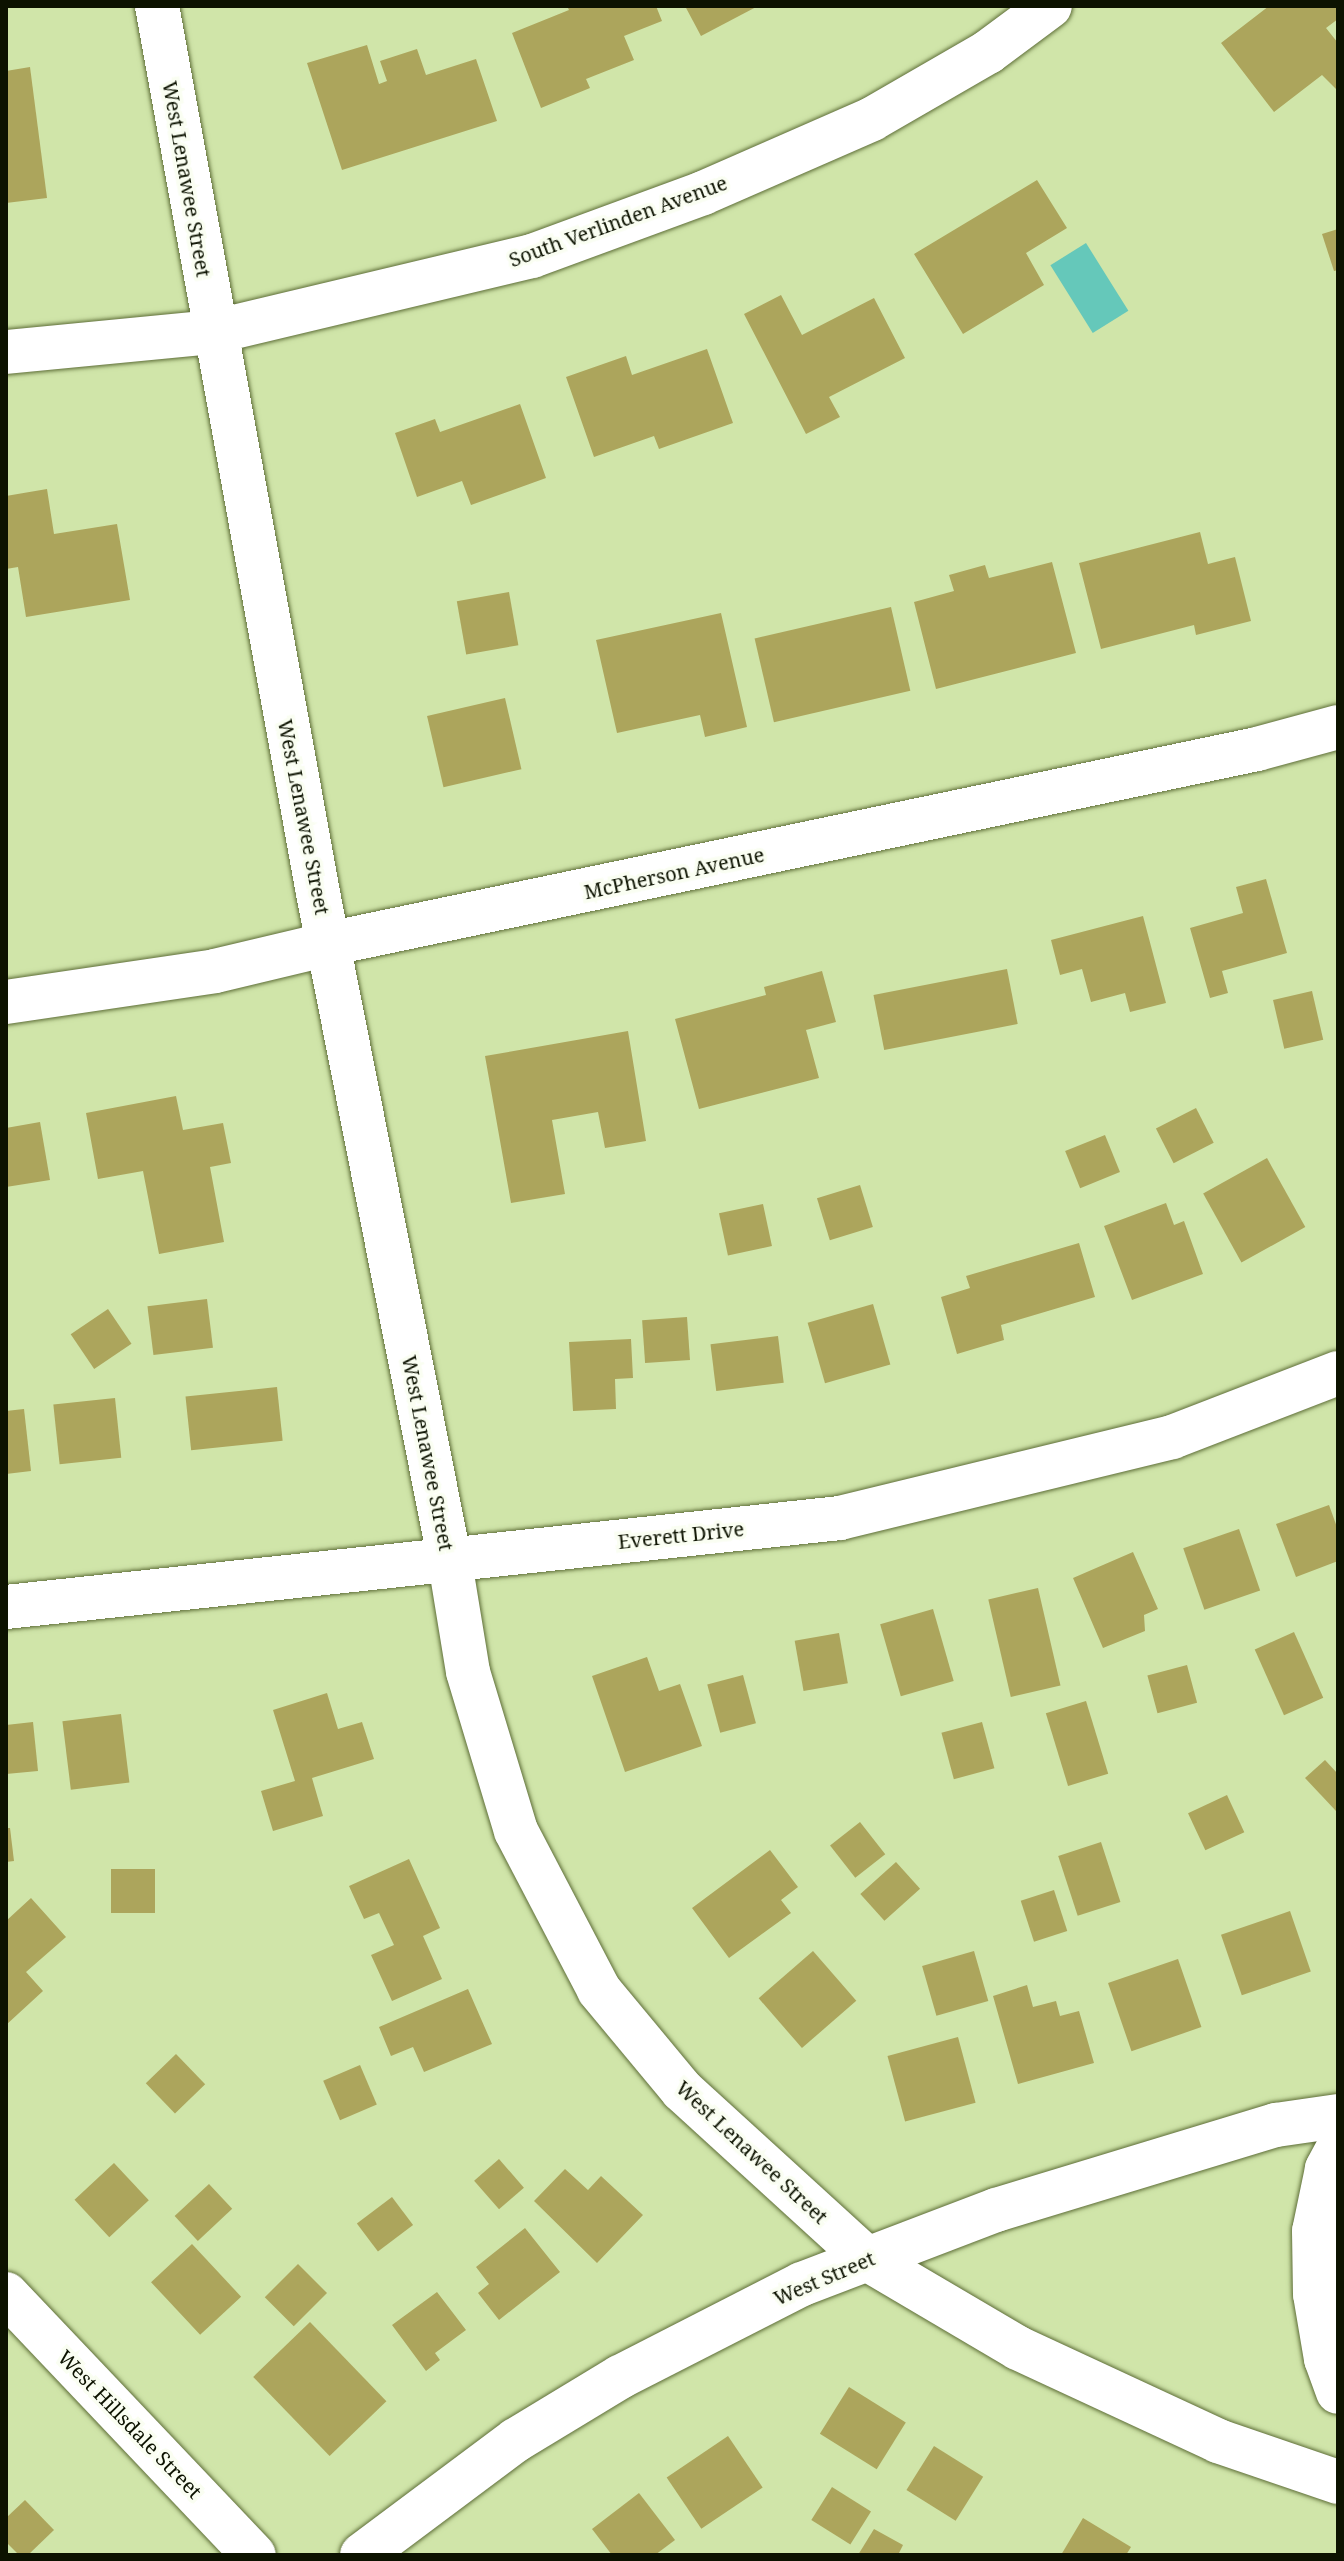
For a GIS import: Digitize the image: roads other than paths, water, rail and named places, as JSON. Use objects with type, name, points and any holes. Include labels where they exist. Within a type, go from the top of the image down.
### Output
[{"type":"street","name":"West Lenawee Street","points":[[157,6],[213,332],[328,944],[450,1562],[468,1672],[516,1831],[599,1990],[682,2090],[867,2259],[1018,2348],[1218,2441],[1338,2482]]},
{"type":"street","name":"South Verlinden Avenue","points":[[6,352],[213,332],[532,256],[703,193],[872,119],[988,52],[1050,6]]},
{"type":"street","name":"McPherson Avenue","points":[[6,1002],[215,971],[328,944],[1227,756],[1338,727]]},
{"type":"street","name":"Everett Drive","points":[[6,1607],[840,1518],[1172,1437],[1338,1373]]},
{"type":"street","name":"West Street","points":[[362,2555],[516,2440],[620,2377],[802,2284],[996,2210],[1276,2125],[1338,2116]]},
{"type":"street","points":[[1338,2148],[1327,2169],[1314,2231],[1315,2294],[1326,2359],[1338,2392]]},
{"type":"street","name":"West Hillsdale Street","points":[[6,2294],[254,2555]]},
{"type":"water","points":[[1086,243],[1128,311],[1093,333],[1050,265]]}]
